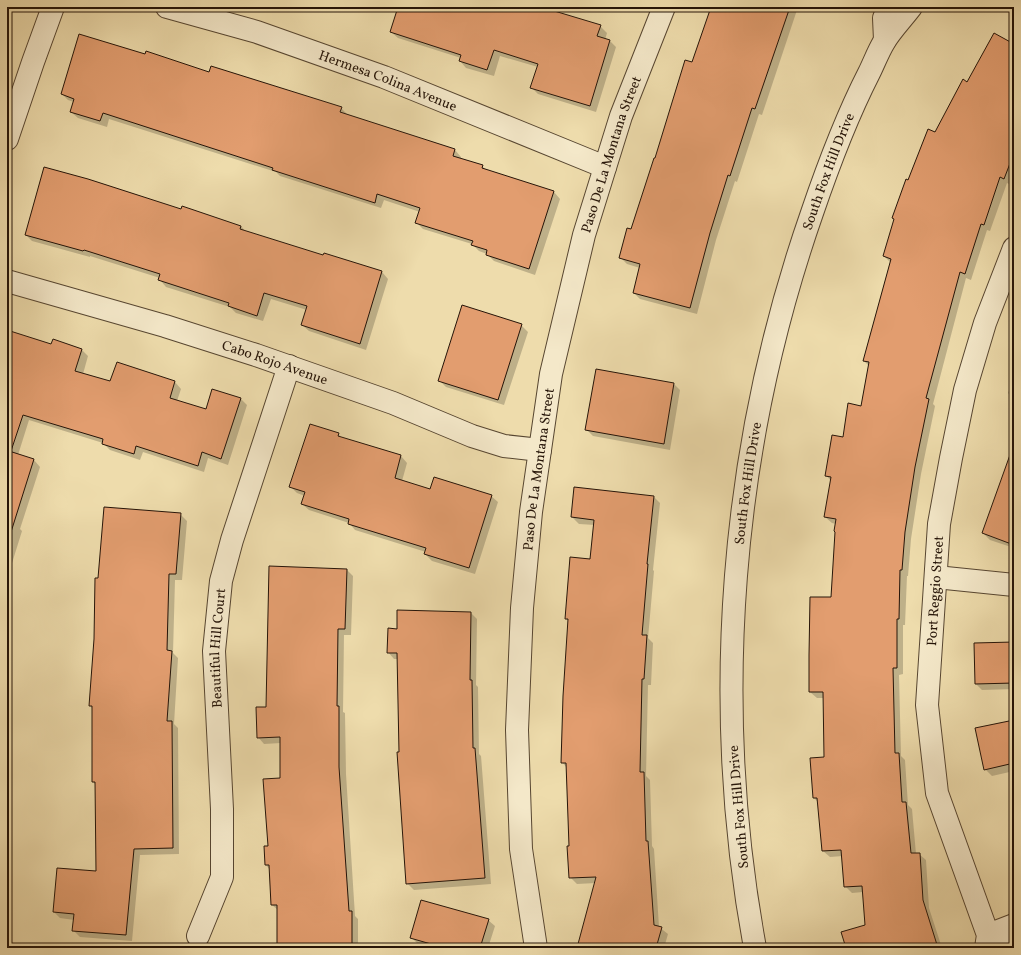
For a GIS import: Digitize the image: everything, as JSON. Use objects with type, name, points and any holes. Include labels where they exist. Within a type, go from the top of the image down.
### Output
[{"type":"street","points":[[7,140],[53,7]]},
{"type":"street","name":"Hermesa Colina Avenue","points":[[167,7],[257,32],[384,76],[605,167]]},
{"type":"street","name":"Paso De La Montana Street","points":[[536,948],[521,849],[517,730],[522,608],[531,512],[551,374],[584,235],[621,116],[664,7]]},
{"type":"street","name":"South Fox Hill Drive","points":[[885,40],[884,18],[889,7]]},
{"type":"street","name":"South Fox Hill Drive","points":[[755,948],[741,856],[732,754],[731,692],[735,588],[740,530],[753,435],[773,342],[802,240],[834,150],[858,94],[885,40],[911,7]]},
{"type":"street","name":"Port Reggio Street","points":[[987,941],[938,793],[926,705],[939,524],[951,458],[966,390],[985,323],[1013,252]]},
{"type":"street","name":"Cabo Rojo Avenue","points":[[7,280],[165,326],[289,366],[393,403],[472,436],[504,446],[540,450]]},
{"type":"street","name":"Beautiful Hill Court","points":[[198,936],[222,877],[222,809],[214,651],[221,581],[232,540],[289,366]]},
{"type":"street","points":[[936,577],[1014,585]]},
{"type":"street","points":[[987,941],[1014,925]]},
{"type":"street","points":[[987,941],[1011,948]]},
{"type":"building","points":[[398,7],[541,7],[601,25],[597,36],[610,40],[590,106],[530,88],[538,64],[494,50],[487,70],[459,61],[461,55],[390,32]]},
{"type":"building","points":[[711,7],[790,7],[755,109],[752,108],[730,176],[728,175],[710,233],[690,308],[633,293],[640,264],[619,258],[627,228],[631,229],[655,158],[685,60],[692,62]]},
{"type":"building","points":[[994,33],[1014,44],[1014,153],[1004,179],[1000,177],[984,225],[981,224],[965,274],[960,272],[926,398],[929,399],[915,467],[905,532],[902,570],[900,570],[899,619],[897,619],[897,668],[893,668],[895,753],[899,753],[902,802],[906,802],[911,853],[920,853],[923,900],[938,948],[846,948],[841,932],[865,925],[862,886],[844,887],[841,850],[822,851],[817,798],[813,798],[810,758],[824,757],[823,692],[809,692],[809,655],[810,597],[831,597],[834,531],[836,519],[824,517],[831,477],[825,476],[832,435],[843,437],[848,403],[861,406],[869,362],[863,361],[891,259],[883,256],[894,219],[892,218],[906,179],[908,180],[928,129],[935,132],[963,79],[967,82]]},
{"type":"building","points":[[79,34],[145,54],[146,51],[209,72],[211,66],[342,107],[340,112],[455,149],[453,156],[483,165],[482,168],[554,191],[529,269],[486,255],[487,250],[471,245],[473,241],[415,223],[420,208],[377,194],[375,203],[103,113],[100,121],[70,112],[74,99],[61,94]]},
{"type":"building","points":[[44,167],[88,179],[181,209],[182,206],[241,226],[240,229],[323,255],[324,253],[382,271],[360,344],[301,325],[307,306],[264,293],[257,316],[228,306],[229,303],[158,280],[160,274],[84,250],[83,251],[25,235]]},
{"type":"building","points":[[462,305],[522,324],[498,400],[438,381]]},
{"type":"building","points":[[7,330],[51,344],[53,339],[82,349],[75,371],[110,381],[117,362],[175,381],[170,398],[206,409],[212,389],[241,398],[221,459],[202,452],[198,466],[136,446],[134,454],[102,444],[103,439],[23,415],[11,451],[9,451],[34,459],[11,532],[7,531]]},
{"type":"building","points":[[596,369],[674,383],[664,444],[585,430]]},
{"type":"building","points":[[310,424],[339,433],[338,436],[401,455],[395,478],[430,489],[434,477],[492,495],[469,568],[424,554],[426,548],[348,524],[349,519],[301,504],[305,492],[289,487]]},
{"type":"building","points":[[1011,452],[1014,453],[1014,545],[982,533]]},
{"type":"building","points":[[574,487],[654,496],[642,635],[647,635],[644,679],[642,679],[640,772],[644,772],[646,841],[648,841],[654,925],[662,927],[656,948],[592,948],[578,944],[596,877],[569,878],[566,763],[561,763],[563,696],[568,619],[565,619],[570,557],[590,559],[594,520],[571,517]]},
{"type":"building","points":[[104,507],[181,513],[176,574],[169,574],[167,650],[172,651],[167,721],[172,721],[173,848],[134,849],[126,935],[72,931],[74,914],[53,912],[57,868],[96,871],[95,782],[92,782],[92,706],[89,706],[94,639],[95,578],[98,578]]},
{"type":"building","points":[[269,566],[347,569],[345,629],[338,629],[337,706],[339,706],[339,767],[349,911],[352,911],[352,948],[277,948],[277,905],[271,905],[269,865],[265,865],[264,846],[268,846],[263,779],[280,778],[280,737],[257,738],[256,707],[266,707]]},
{"type":"building","points":[[397,610],[471,612],[470,680],[472,680],[473,748],[475,748],[485,878],[406,884],[397,752],[399,752],[397,653],[387,653],[388,628],[397,629]]},
{"type":"building","points":[[1014,642],[1014,683],[975,684],[974,643]]},
{"type":"building","points":[[1014,720],[1014,763],[984,770],[975,728]]},
{"type":"building","points":[[421,900],[489,919],[480,948],[445,948],[410,938]]}]
